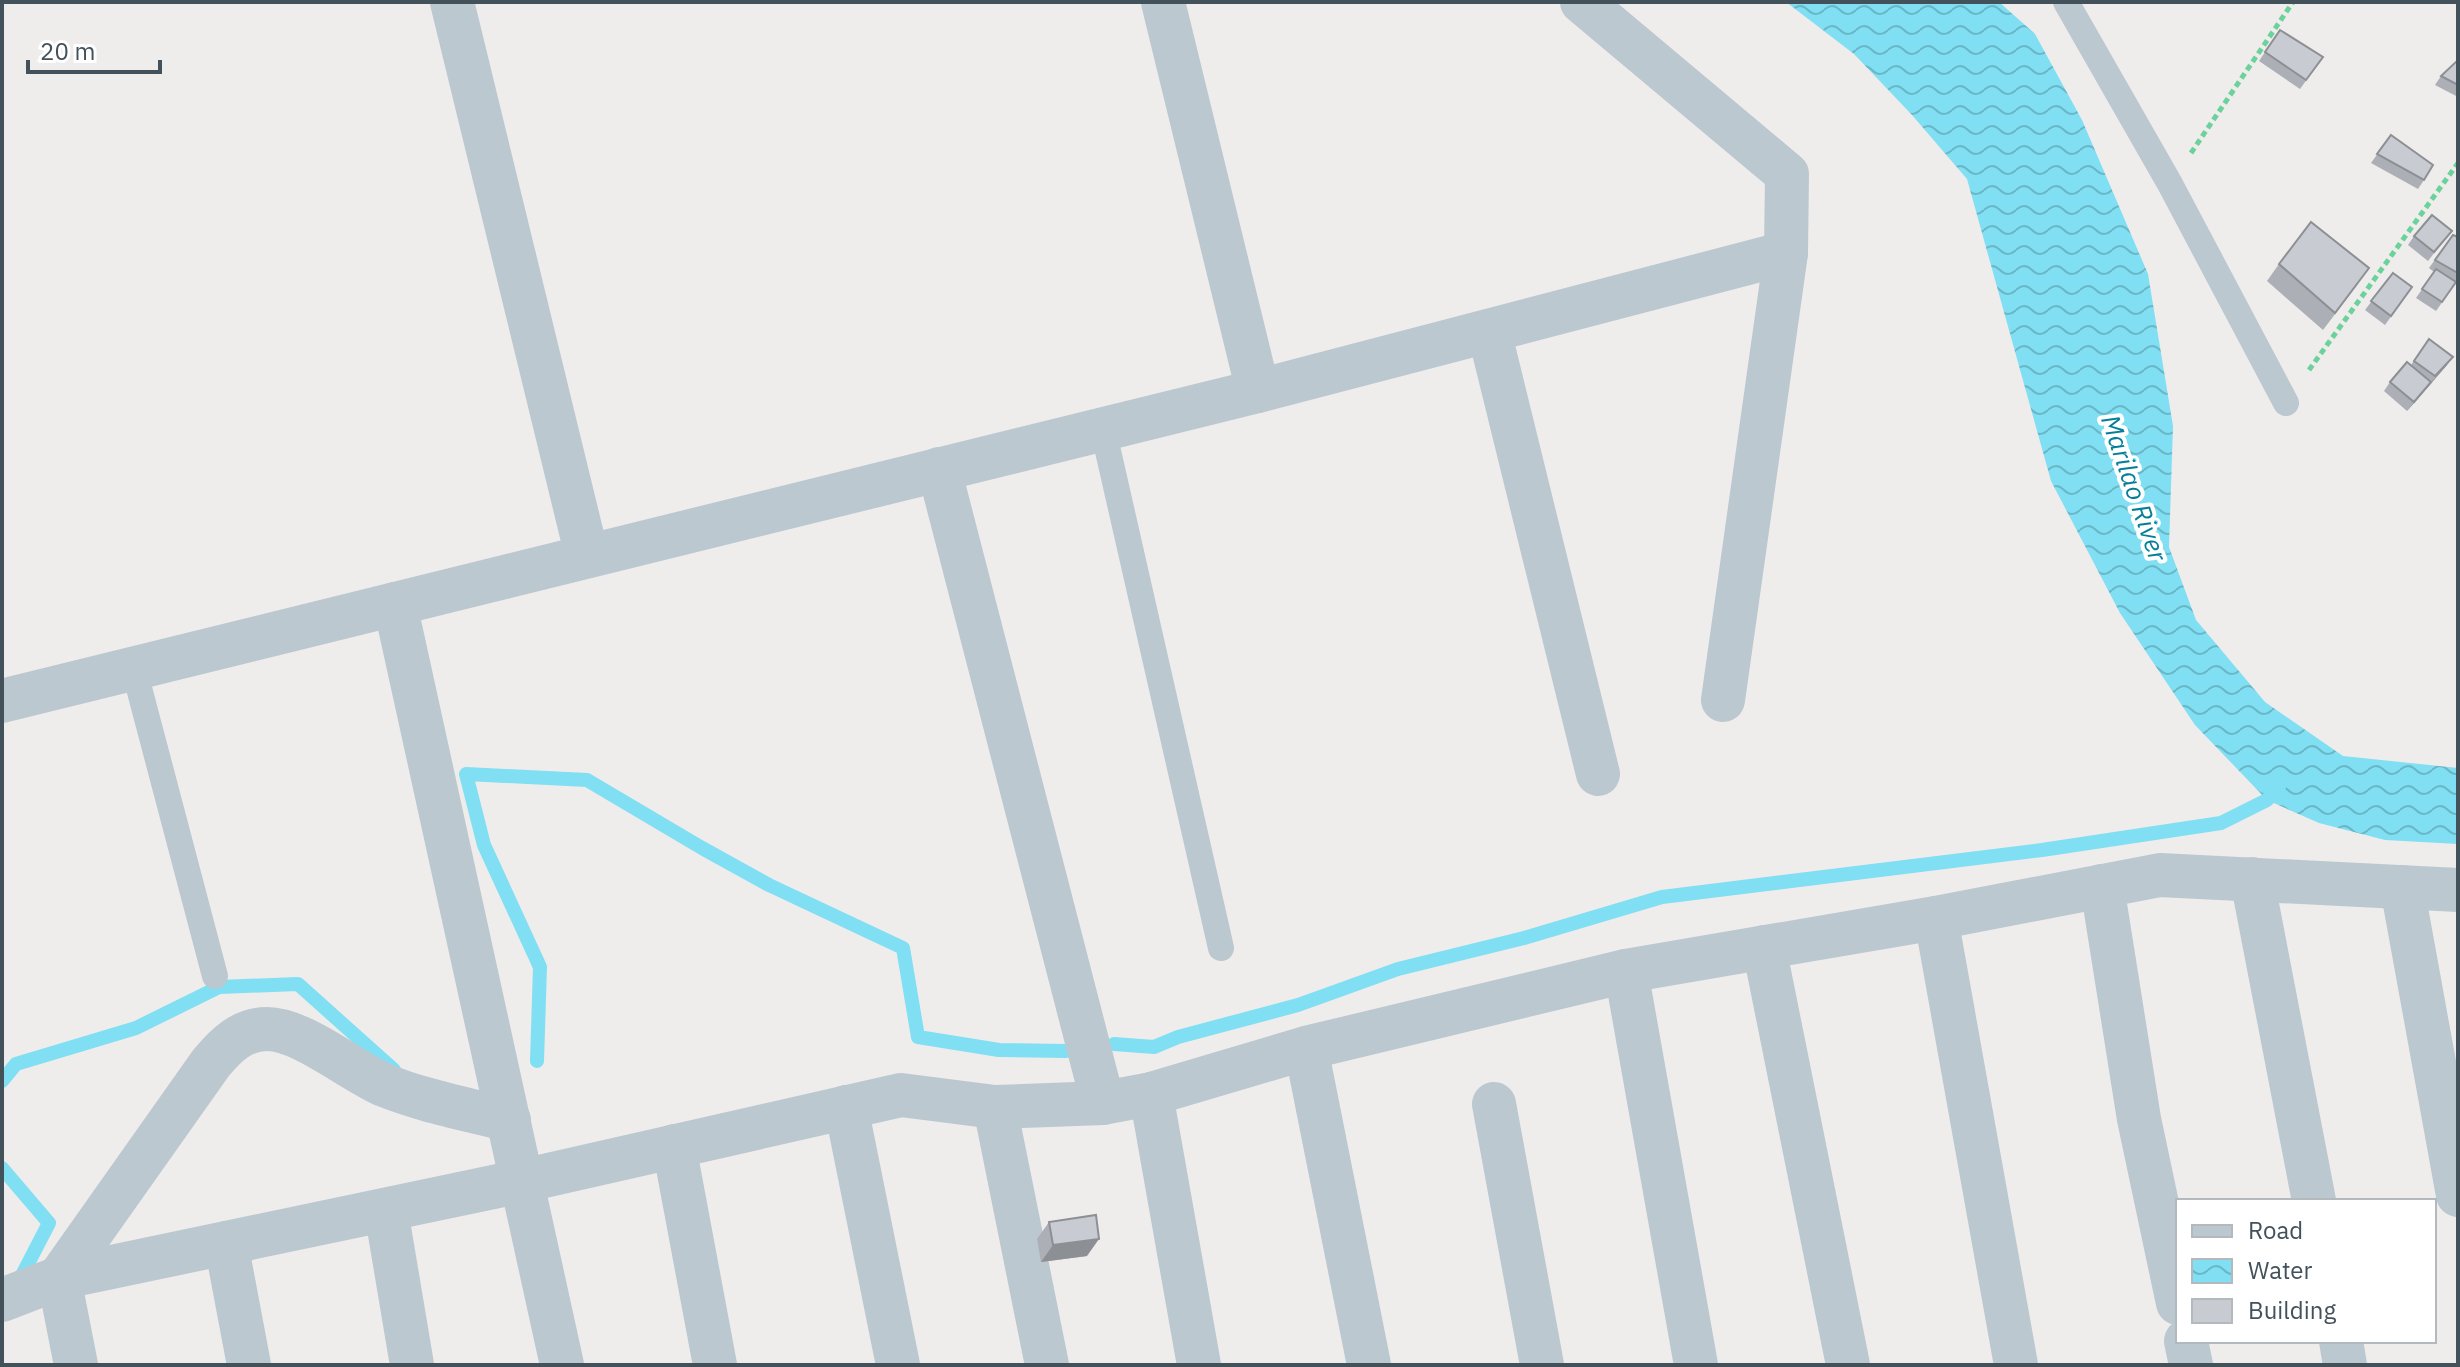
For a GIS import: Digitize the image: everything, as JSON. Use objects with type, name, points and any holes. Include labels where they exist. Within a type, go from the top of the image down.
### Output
[{"type":"street","points":[[452,2],[587,556]]},
{"type":"street","points":[[1163,2],[1258,391]]},
{"type":"street","points":[[1582,2],[1787,174],[1786,253],[1723,700]]},
{"type":"street","points":[[2,701],[1258,391],[1786,253]]},
{"type":"street","points":[[1489,331],[1598,774]]},
{"type":"street","points":[[939,469],[1103,1103]]},
{"type":"street","points":[[395,604],[562,1365]]},
{"type":"street","points":[[2,1300],[59,1278],[522,1181],[901,1095],[995,1107],[1103,1103],[1151,1094],[1306,1048],[1626,971],[1936,918],[2160,875],[2458,890]]},
{"type":"street","points":[[2252,879],[2314,1199]]},
{"type":"street","points":[[2102,886],[2139,1119],[2176,1294]]},
{"type":"street","points":[[2402,887],[2458,1195]]},
{"type":"street","points":[[1936,918],[2016,1365]]},
{"type":"street","points":[[1764,947],[1848,1365]]},
{"type":"street","points":[[1626,971],[1696,1365]]},
{"type":"street","points":[[76,1365],[59,1278],[226,1045],[255,1031],[269,1029],[290,1033],[383,1084],[416,1096],[509,1120]]},
{"type":"street","points":[[1306,1048],[1369,1365]]},
{"type":"street","points":[[1151,1094],[1199,1365]]},
{"type":"street","points":[[1494,1104],[1542,1365]]},
{"type":"street","points":[[846,1107],[898,1365]]},
{"type":"street","points":[[995,1107],[1047,1365]]},
{"type":"street","points":[[674,1146],[715,1365]]},
{"type":"street","points":[[386,1210],[412,1365]]},
{"type":"street","points":[[226,1243],[249,1365]]},
{"type":"street","points":[[2186,1343],[2191,1365]]},
{"type":"street","points":[[2341,1343],[2345,1365]]},
{"type":"lane","points":[[2066,2],[2170,184],[2286,403]]},
{"type":"lane","points":[[1103,429],[1221,948]]},
{"type":"lane","points":[[134,669],[215,976]]},
{"type":"path","points":[[2170,184],[2293,2]]},
{"type":"path","points":[[2286,403],[2458,163]]},
{"type":"water","name":"Marilao River","points":[[1786,2],[1999,2],[2035,34],[2082,120],[2148,274],[2173,426],[2169,547],[2196,620],[2265,702],[2343,756],[2458,768],[2458,844],[2385,840],[2319,823],[2267,800],[2195,725],[2120,613],[2051,481],[1967,179],[1854,54]]},
{"type":"building","points":[[2280,30],[2323,57],[2306,80],[2265,52]]},
{"type":"building","points":[[2458,60],[2458,85],[2441,76]]},
{"type":"building","points":[[2391,135],[2433,165],[2424,180],[2377,154]]},
{"type":"building","points":[[2432,215],[2452,231],[2434,252],[2414,236]]},
{"type":"building","points":[[2311,222],[2369,268],[2335,313],[2279,264]]},
{"type":"building","points":[[2453,235],[2458,237],[2458,273],[2435,260]]},
{"type":"building","points":[[2436,269],[2456,282],[2442,302],[2422,289]]},
{"type":"building","points":[[2393,273],[2412,287],[2391,316],[2371,301]]},
{"type":"building","points":[[2429,339],[2453,357],[2435,376],[2414,361]]},
{"type":"building","points":[[2407,362],[2431,382],[2414,402],[2390,382]]},
{"type":"building","points":[[1096,1215],[1099,1239],[1053,1245],[1049,1222]]},
{"type":"waterway","points":[[537,1061],[540,967],[484,845],[466,774],[587,780],[769,885],[903,948],[918,1037],[999,1050],[1066,1051]]},
{"type":"waterway","points":[[1114,1044],[1154,1047],[1178,1037],[1298,1005],[1398,969],[1524,938],[1662,897],[2042,850],[2221,823],[2267,800],[2279,787]]},
{"type":"waterway","points":[[2,1081],[16,1064],[136,1028],[219,987],[298,984],[394,1070]]},
{"type":"waterway","points":[[2,1168],[49,1223],[18,1283]]}]
